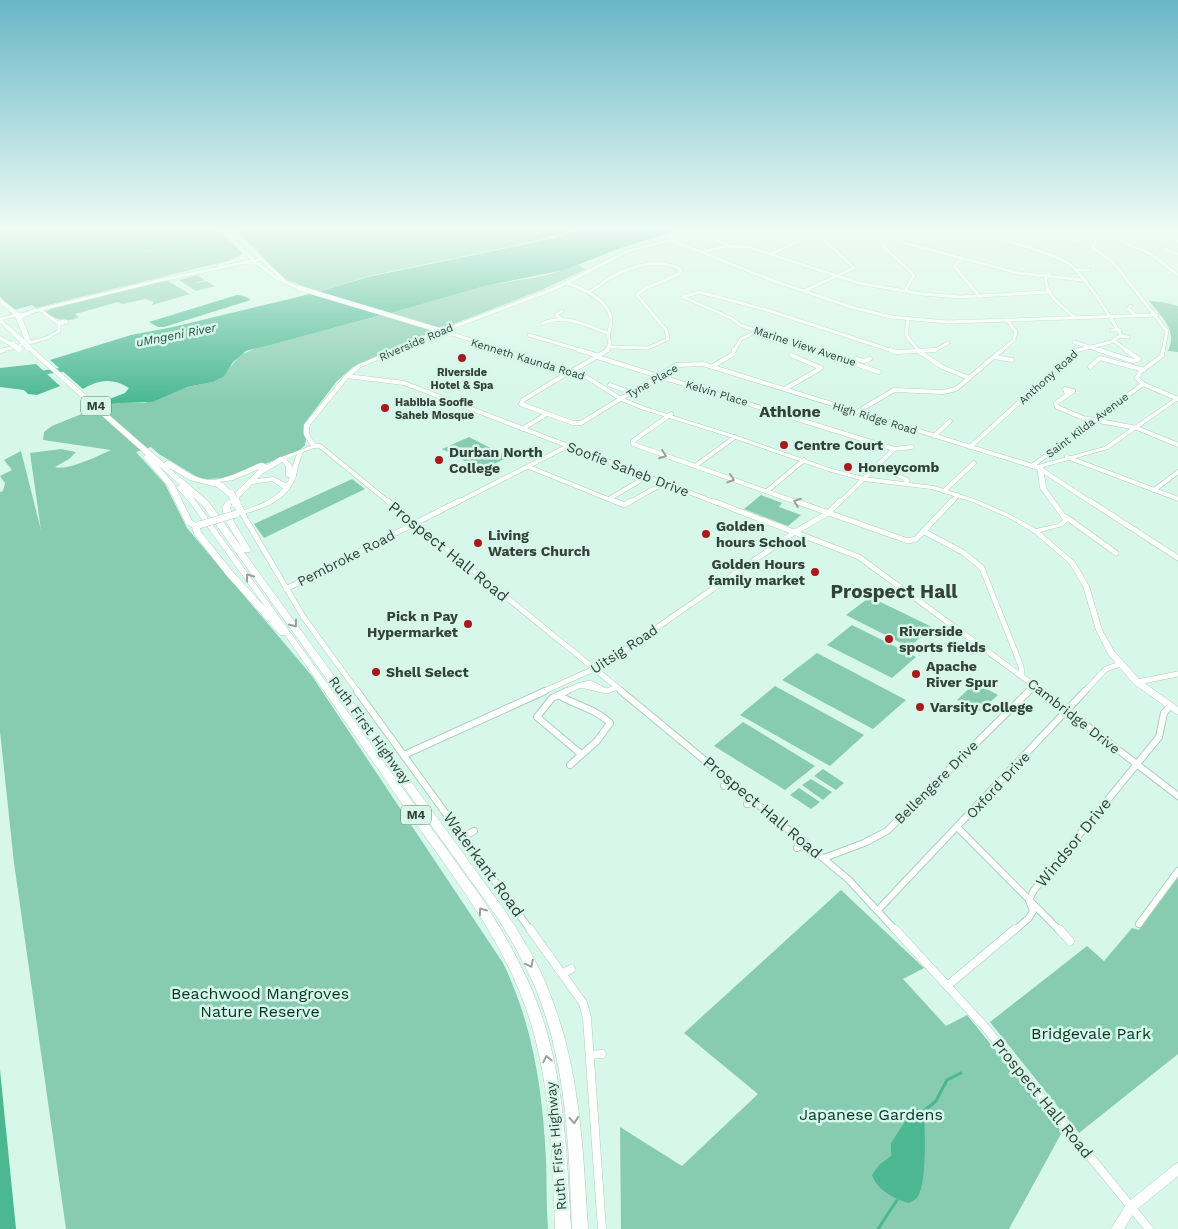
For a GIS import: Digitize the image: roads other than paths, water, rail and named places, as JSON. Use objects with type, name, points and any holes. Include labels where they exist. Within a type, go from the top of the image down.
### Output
[{"type":"highway","points":[[0,300],[19,316],[23,345],[0,338]]},
{"type":"highway","points":[[19,316],[38,310]]},
{"type":"highway","name":"Ruth First Highway","points":[[0,320],[37,358],[205,502],[268,587],[501,914],[529,962],[552,1015],[568,1078],[575,1135],[580,1229]]},
{"type":"highway","name":"Ruth First Highway","points":[[0,327],[23,345]]},
{"type":"highway","points":[[149,455],[193,478],[224,486],[236,503],[239,514]]},
{"type":"highway","points":[[149,455],[170,484],[189,522],[198,526],[196,532],[230,574],[312,666]]},
{"type":"highway","name":"Ruth First Highway","points":[[149,455],[194,502],[312,666],[487,918],[518,972],[529,998],[548,1057],[558,1132],[562,1229]]},
{"type":"highway","points":[[209,481],[230,478],[283,459]]},
{"type":"highway","points":[[268,587],[226,515],[228,503],[248,483],[263,469],[283,459]]},
{"type":"highway","points":[[248,483],[268,479],[278,480],[287,486]]},
{"type":"main road","name":"Kenneth Kaunda Road","points":[[297,287],[573,371],[645,407],[822,466],[866,477],[932,487],[999,510],[1035,531],[1064,554],[1078,571],[1086,586],[1104,641],[1120,664],[1137,682],[1178,711]]},
{"type":"main road","name":"Riverside Road","points":[[300,452],[306,446],[307,438],[305,431],[307,425],[346,376],[364,364],[432,335],[555,287]]},
{"type":"main road","name":"Kenneth Kaunda Road","points":[[460,337],[573,371],[610,385],[624,397]]},
{"type":"main road","points":[[504,351],[506,358]]},
{"type":"main road","points":[[610,385],[626,391],[636,390]]},
{"type":"main road","points":[[1035,531],[1063,523],[1066,520],[1066,517],[1045,492],[1036,467],[1052,461],[1102,450],[1178,398]]},
{"type":"main road","points":[[307,438],[318,447]]},
{"type":"main road","points":[[300,452],[318,447]]},
{"type":"main road","points":[[287,486],[289,470],[283,459],[318,447]]},
{"type":"main road","points":[[198,526],[272,502],[287,486],[300,452]]},
{"type":"main road","points":[[875,468],[904,478],[906,482]]},
{"type":"main road","points":[[1117,1229],[1131,1207],[1178,1169]]},
{"type":"street","points":[[38,310],[131,287]]},
{"type":"street","points":[[577,287],[588,292],[597,299],[610,318],[607,333],[610,347]]},
{"type":"street","points":[[588,292],[598,287]]},
{"type":"street","points":[[573,371],[598,357],[610,347],[644,348],[659,345],[668,339],[666,330],[637,295],[648,287]]},
{"type":"street","points":[[789,287],[868,312],[908,319],[947,322],[1157,315]]},
{"type":"street","points":[[804,292],[813,287]]},
{"type":"street","points":[[881,287],[946,297],[980,297],[1048,292]]},
{"type":"street","points":[[905,292],[907,287]]},
{"type":"street","points":[[972,287],[980,297]]},
{"type":"street","points":[[1046,287],[1048,292],[1075,318]]},
{"type":"street","points":[[1088,287],[1120,330],[1120,336],[1128,337]]},
{"type":"street","points":[[1133,287],[1157,315],[1167,330],[1164,353],[1137,376],[1143,384],[1178,398]]},
{"type":"street","name":"Marine View Avenue","points":[[879,372],[846,359],[738,324],[729,316],[683,297],[698,292],[767,310],[890,350],[920,351]]},
{"type":"street","points":[[1131,306],[1128,309],[1137,316]]},
{"type":"street","points":[[0,351],[50,337],[59,331],[60,323],[53,321],[38,310]]},
{"type":"street","points":[[562,311],[556,315],[607,333]]},
{"type":"street","points":[[0,320],[19,316]]},
{"type":"street","points":[[542,324],[553,319],[566,320]]},
{"type":"street","points":[[908,319],[906,335],[920,351],[936,366],[969,378]]},
{"type":"street","points":[[857,412],[894,390],[947,392],[956,389],[1016,337],[1016,332],[1006,320]]},
{"type":"street","points":[[1007,326],[1012,326]]},
{"type":"street","points":[[712,366],[731,357],[738,340],[758,330]]},
{"type":"street","points":[[1112,330],[1120,330]]},
{"type":"street","name":"Kelvin Place","points":[[529,335],[894,450],[912,447]]},
{"type":"street","name":"Anthony Road","points":[[970,447],[1074,351],[1114,341],[1120,336]]},
{"type":"street","points":[[1074,342],[1133,361],[1139,359],[1114,341]]},
{"type":"street","points":[[920,351],[935,350],[946,346],[948,343]]},
{"type":"street","points":[[785,389],[821,368],[792,355]]},
{"type":"street","points":[[994,355],[1012,360]]},
{"type":"street","points":[[1090,367],[1100,358],[1144,370]]},
{"type":"street","points":[[846,359],[864,361],[870,359]]},
{"type":"street","name":"Tyne Place","points":[[573,371],[520,401],[522,404],[547,414],[580,423],[683,363],[698,363],[712,366]]},
{"type":"street","name":"High Ridge Road","points":[[712,366],[1036,467],[1144,538],[1178,558]]},
{"type":"street","points":[[1047,369],[1053,371]]},
{"type":"street","name":"Soofie Saheb Drive","points":[[346,376],[404,383],[795,532],[867,562],[1022,676]]},
{"type":"street","name":"Saint Kilda Avenue","points":[[1036,467],[1045,456],[1143,384]]},
{"type":"street","points":[[1067,395],[1055,404],[1066,412],[1093,420],[1135,428],[1178,445]]},
{"type":"street","points":[[1006,407],[1012,408]]},
{"type":"street","points":[[522,428],[547,414]]},
{"type":"street","points":[[671,416],[632,442],[909,541],[916,539],[958,495]]},
{"type":"street","points":[[934,436],[950,421]]},
{"type":"street","points":[[916,430],[922,425]]},
{"type":"street","points":[[695,466],[735,437]]},
{"type":"street","name":"Pembroke Road","points":[[286,589],[568,446]]},
{"type":"street","name":"Prospect Hall Road","points":[[318,447],[595,669],[824,858],[878,910],[986,1027],[1148,1229]]},
{"type":"street","points":[[866,477],[894,450]]},
{"type":"street","points":[[1045,456],[1052,461]]},
{"type":"street","points":[[1068,457],[1178,499]]},
{"type":"street","points":[[767,491],[804,460]]},
{"type":"street","points":[[944,491],[974,463]]},
{"type":"street","points":[[529,466],[624,505],[629,504],[664,483]]},
{"type":"street","points":[[1154,490],[1178,472]]},
{"type":"street","name":"Uitsig Road","points":[[404,755],[500,715],[595,669],[795,532],[828,513],[866,477]]},
{"type":"street","points":[[609,499],[641,480]]},
{"type":"street","name":"Waterkant Road","points":[[239,514],[286,589],[338,666],[563,973],[586,1010],[602,1229]]},
{"type":"street","points":[[1066,517],[1116,553]]},
{"type":"street","name":"Cambridge Drive","points":[[923,532],[964,553],[984,572],[1021,666],[1022,676],[1178,796]]},
{"type":"street","name":"Oxford Drive","points":[[878,910],[958,828],[1106,669],[1120,664]]},
{"type":"street","points":[[1137,682],[1178,674]]},
{"type":"street","points":[[581,754],[536,717],[546,704],[558,695],[580,685],[611,690],[617,687]]},
{"type":"street","name":"Bellengere Drive","points":[[824,858],[864,843],[887,830],[1034,686]]},
{"type":"street","points":[[558,695],[580,707],[600,713],[610,722],[609,726],[596,741],[570,765]]},
{"type":"street","name":"Windsor Drive","points":[[947,986],[1029,918],[1033,912],[1029,900],[1034,890],[1160,735],[1164,713],[1170,706]]},
{"type":"street","points":[[656,728],[663,725]]},
{"type":"street","points":[[724,786],[732,782]]},
{"type":"street","points":[[747,804],[756,802]]},
{"type":"street","points":[[958,828],[1070,941]]},
{"type":"street","points":[[463,836],[474,831]]},
{"type":"street","points":[[797,848],[806,843]]},
{"type":"street","points":[[1139,924],[1178,871]]},
{"type":"street","points":[[563,973],[571,969]]},
{"type":"street","points":[[590,1055],[602,1054]]},
{"type":"water","points":[[334,287],[480,287],[391,313],[319,292]]},
{"type":"water","points":[[310,294],[382,315],[246,351],[233,362],[224,376],[213,382],[187,387],[152,402],[117,403],[101,406],[99,403],[125,393],[129,388],[112,381],[106,381],[95,383],[83,389],[50,360],[131,335],[173,327]]},
{"type":"water","points":[[237,295],[251,300],[164,327],[158,327],[149,322]]},
{"type":"water","points":[[36,364],[60,386],[37,395],[28,394],[24,390],[0,387],[0,368]]},
{"type":"water","points":[[0,1070],[16,1229],[0,1229]]},
{"type":"water","points":[[914,1108],[924,1111],[924,1168],[921,1189],[917,1198],[909,1203],[887,1193],[878,1185],[872,1175],[879,1165],[891,1156],[891,1143]]},
{"type":"waterway","name":"uMngeni River","points":[[33,374],[73,368]]},
{"type":"waterway","points":[[924,1111],[936,1101],[947,1080],[961,1073]]},
{"type":"waterway","points":[[878,1229],[897,1200]]},
{"type":"place","name":"Riverside Hotel & Spa","points":[[462,358]]},
{"type":"place","name":"Habibia Soofie Saheb Mosque","points":[[385,408]]},
{"type":"place","name":"Centre Court","points":[[784,445]]},
{"type":"place","name":"Durban North College","points":[[439,460]]},
{"type":"place","name":"Honeycomb","points":[[848,467]]},
{"type":"place","name":"Golden hours School","points":[[706,534]]},
{"type":"place","name":"Living Waters Church","points":[[478,543]]},
{"type":"place","name":"Golden Hours family market","points":[[815,572]]},
{"type":"place","name":"Pick n Pay Hypermarket","points":[[468,624]]},
{"type":"place","name":"Riverside sports fields","points":[[889,639]]},
{"type":"place","name":"Shell Select","points":[[376,672]]},
{"type":"place","name":"Apache River Spur","points":[[916,674]]},
{"type":"place","name":"Varsity College","points":[[920,707]]},
{"type":"district","name":"Athlone","points":[[790,411]]},
{"type":"district","name":"Prospect Hall","points":[[894,591]]},
{"type":"park label","name":"Beachwood Mangroves Nature Reserve","points":[[260,1002]]},
{"type":"park label","name":"Bridgevale Park","points":[[1091,1033]]},
{"type":"park label","name":"Japanese Gardens","points":[[871,1114]]}]
